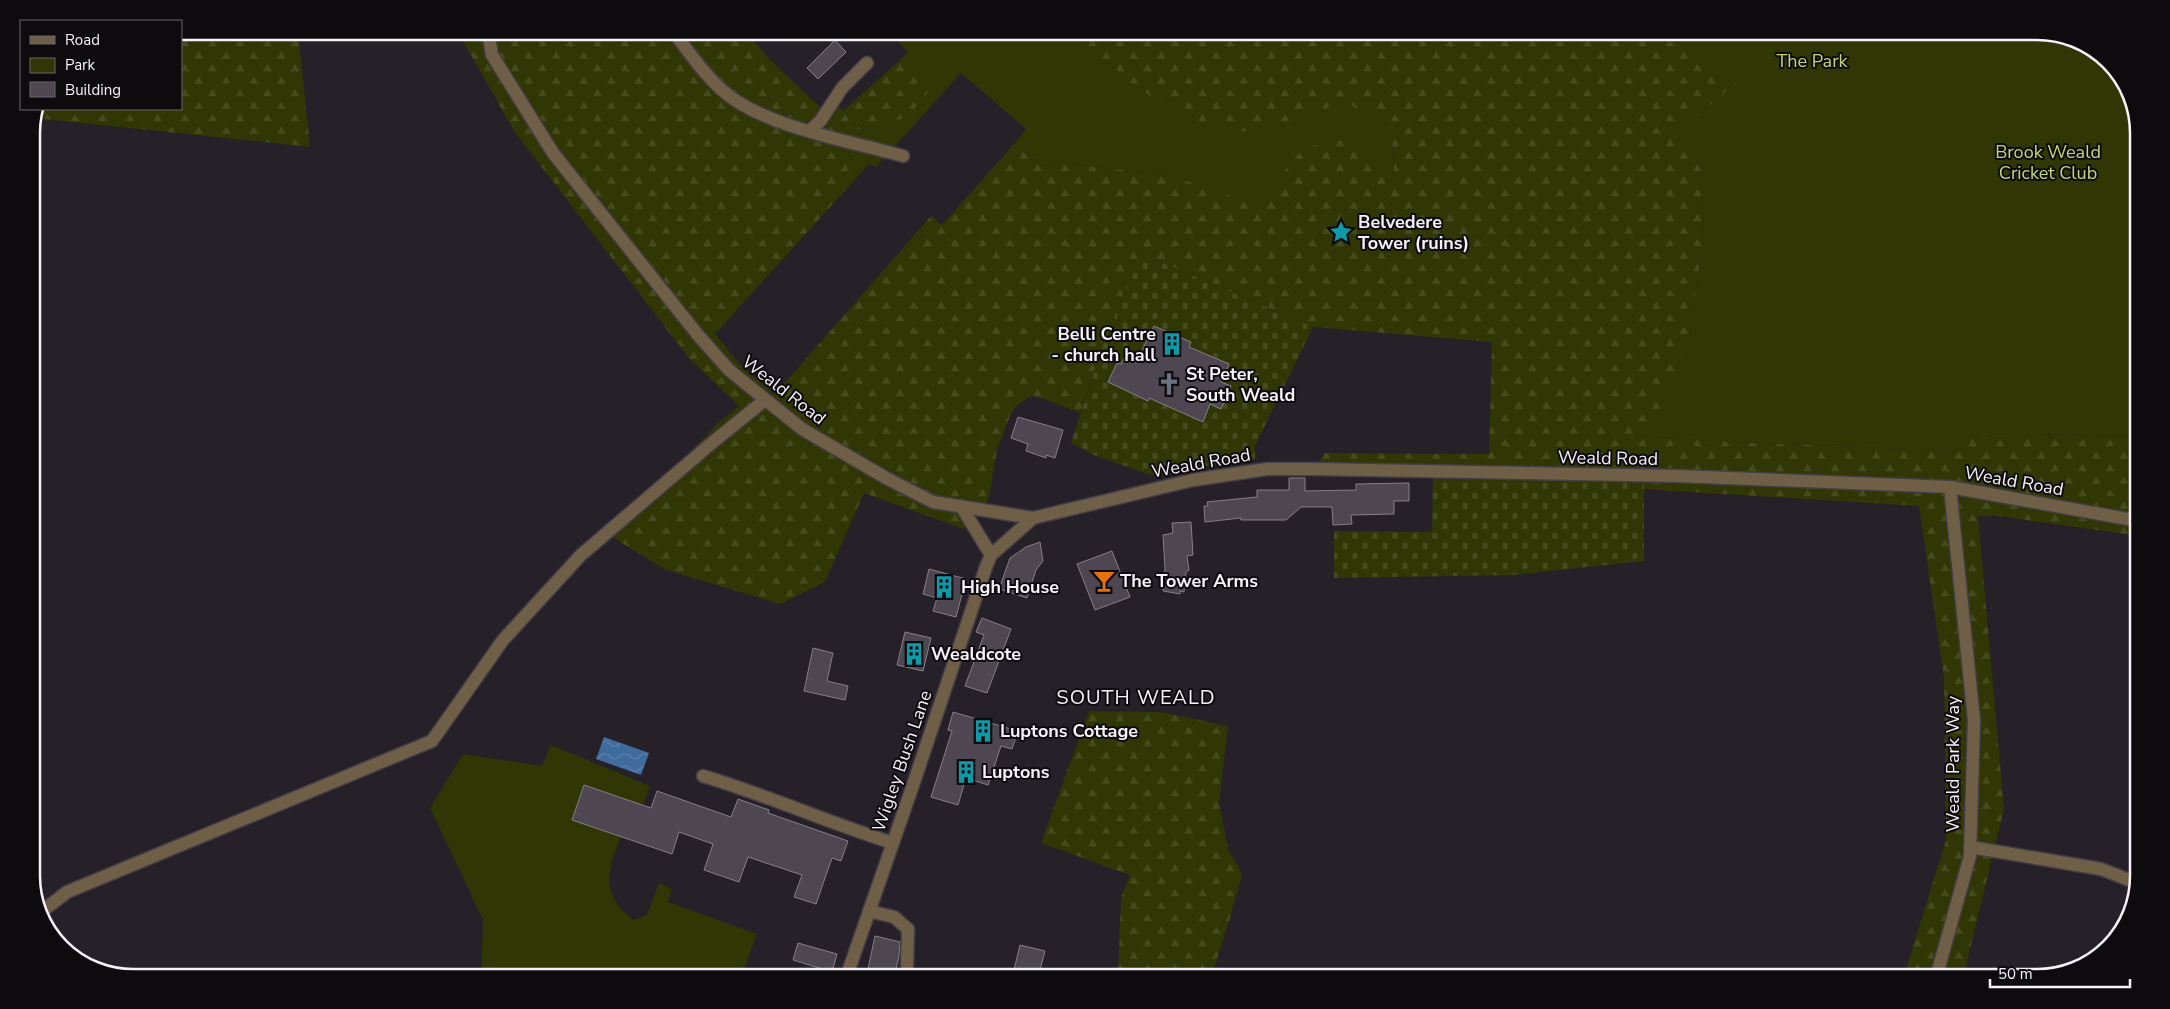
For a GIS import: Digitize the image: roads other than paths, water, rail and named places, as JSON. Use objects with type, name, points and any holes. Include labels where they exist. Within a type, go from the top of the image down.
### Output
[{"type":"street","name":"Weald Road","points":[[490,40],[492,55],[553,153],[698,336],[729,370],[802,429],[886,478],[933,502],[1033,518],[1193,480],[1266,469],[1669,476],[1950,487],[2130,518]]},
{"type":"street","points":[[680,40],[704,72],[723,91],[743,105],[769,117],[810,131],[903,156]]},
{"type":"street","points":[[810,131],[822,120],[842,88],[867,63]]},
{"type":"street","points":[[46,909],[67,892],[432,741],[503,640],[581,555],[712,442],[765,400]]},
{"type":"street","name":"Weald Park Way","points":[[1939,969],[1970,856],[1974,720],[1950,487]]},
{"type":"street","points":[[961,506],[991,555]]},
{"type":"street","name":"Wigley Bush Lane","points":[[849,969],[982,576],[991,555],[1033,518]]},
{"type":"street","points":[[703,776],[746,789],[850,830],[893,843]]},
{"type":"street","points":[[1970,847],[2101,869],[2130,880]]},
{"type":"street","points":[[869,911],[894,917],[908,929],[907,965]]},
{"type":"water","points":[[604,737],[649,753],[641,775],[596,759]]},
{"type":"place","name":"Belvedere Tower (ruins)","points":[[1341,232]]},
{"type":"place","name":"Belli Centre - church hall","points":[[1172,344]]},
{"type":"place","name":"St Peter, South Weald","points":[[1169,384]]},
{"type":"place","name":"The Tower Arms","points":[[1104,581]]},
{"type":"place","name":"High House","points":[[944,587]]},
{"type":"place","name":"Wealdcote","points":[[914,654]]},
{"type":"place","name":"Luptons Cottage","points":[[983,731]]},
{"type":"place","name":"Luptons","points":[[966,772]]},
{"type":"district","name":"SOUTH WEALD","points":[[1136,697]]},
{"type":"park label","name":"The Park","points":[[1812,61]]},
{"type":"park label","name":"Brook Weald Cricket Club","points":[[2048,162]]}]
